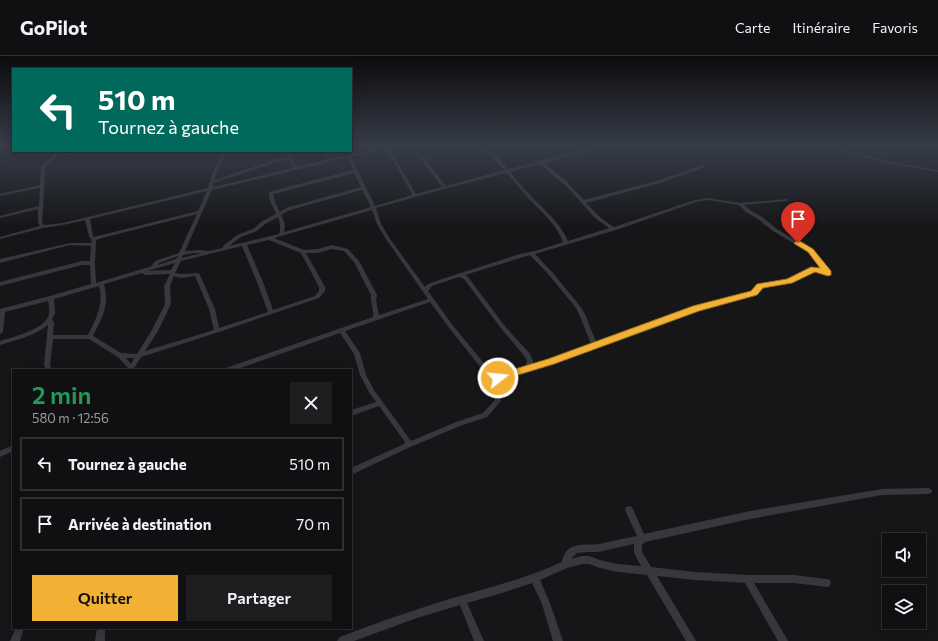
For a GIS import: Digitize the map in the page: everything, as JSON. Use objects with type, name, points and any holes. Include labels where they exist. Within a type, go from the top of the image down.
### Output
[{"type":"street","points":[[42,225],[43,173]]},
{"type":"street","points":[[50,336],[90,337],[120,355],[130,369],[155,331],[168,304],[167,286],[210,189],[214,173]]},
{"type":"street","points":[[212,182],[239,173]]},
{"type":"street","points":[[0,238],[33,230],[42,225],[88,218],[277,173]]},
{"type":"street","points":[[281,234],[284,229],[270,195],[272,192],[347,173]]},
{"type":"street","points":[[352,472],[406,446],[458,424],[485,415],[498,401],[498,390],[491,376],[431,300],[379,224],[373,207],[357,173]]},
{"type":"street","points":[[401,173],[414,196]]},
{"type":"street","points":[[434,173],[445,187]]},
{"type":"street","points":[[0,332],[1,311],[51,298],[179,260],[269,238],[373,207],[498,173]]},
{"type":"street","points":[[509,173],[549,217],[564,236],[566,243]]},
{"type":"street","points":[[555,173],[595,216],[614,229]]},
{"type":"street","points":[[583,202],[658,182],[683,173]]},
{"type":"street","points":[[0,195],[42,186]]},
{"type":"street","points":[[224,249],[235,238],[255,230],[288,209],[363,188]]},
{"type":"street","points":[[425,291],[430,285],[460,275],[522,255],[614,229],[703,199],[716,199],[740,204],[785,200]]},
{"type":"street","points":[[491,376],[498,378],[594,346],[696,308],[754,293],[760,285],[789,282],[814,269],[828,273],[810,251],[775,230],[740,204]]},
{"type":"street","points":[[0,216],[42,207]]},
{"type":"street","points":[[94,285],[92,263],[96,238],[199,212]]},
{"type":"street","points":[[88,218],[91,236],[94,243]]},
{"type":"street","points":[[269,238],[303,252],[318,251],[332,247],[349,252],[356,261],[374,295],[373,300],[377,312],[375,318]]},
{"type":"street","points":[[0,261],[70,244],[94,243]]},
{"type":"street","points":[[244,244],[271,313]]},
{"type":"street","points":[[154,267],[157,262],[182,253],[199,251],[209,253]]},
{"type":"street","points":[[120,355],[138,356],[317,297],[322,291],[322,287],[303,252]]},
{"type":"street","points":[[531,253],[551,274],[578,307],[594,346]]},
{"type":"street","points":[[0,284],[82,263],[92,263]]},
{"type":"street","points":[[137,272],[173,273],[181,276],[197,274],[212,309],[217,331]]},
{"type":"street","points":[[460,275],[466,278],[502,326],[528,356],[530,361],[528,368]]},
{"type":"street","points":[[418,281],[430,285]]},
{"type":"street","points":[[90,337],[103,312],[103,289],[101,283]]},
{"type":"street","points":[[0,343],[22,336],[42,326],[49,320],[52,316],[51,298]]},
{"type":"street","points":[[231,369],[375,318],[431,300]]},
{"type":"street","points":[[49,320],[51,322],[51,328],[47,365],[49,369]]},
{"type":"street","points":[[42,326],[51,328]]},
{"type":"street","points":[[341,330],[357,353],[363,375],[380,403],[408,441],[406,446]]},
{"type":"street","points":[[352,413],[380,403]]},
{"type":"street","points":[[0,454],[12,448]]},
{"type":"street","points":[[566,564],[567,556],[571,552],[586,547],[598,548],[750,515],[882,492],[928,491]]},
{"type":"street","points":[[629,510],[642,539]]},
{"type":"street","points":[[642,539],[638,543],[638,553],[690,641]]},
{"type":"street","points":[[342,641],[462,600],[483,595],[535,578],[566,564],[582,560],[589,560],[618,568],[695,576],[747,579],[794,579],[828,582]]},
{"type":"street","points":[[535,578],[546,603],[558,641]]},
{"type":"street","points":[[747,579],[784,641]]},
{"type":"street","points":[[462,600],[479,641]]},
{"type":"street","points":[[15,641],[20,629]]},
{"type":"street","points":[[100,641],[101,629]]},
{"type":"route","points":[[498,378],[551,361],[696,308],[754,293],[760,285],[789,282],[814,269],[828,273],[819,260],[810,251],[798,243]]}]
